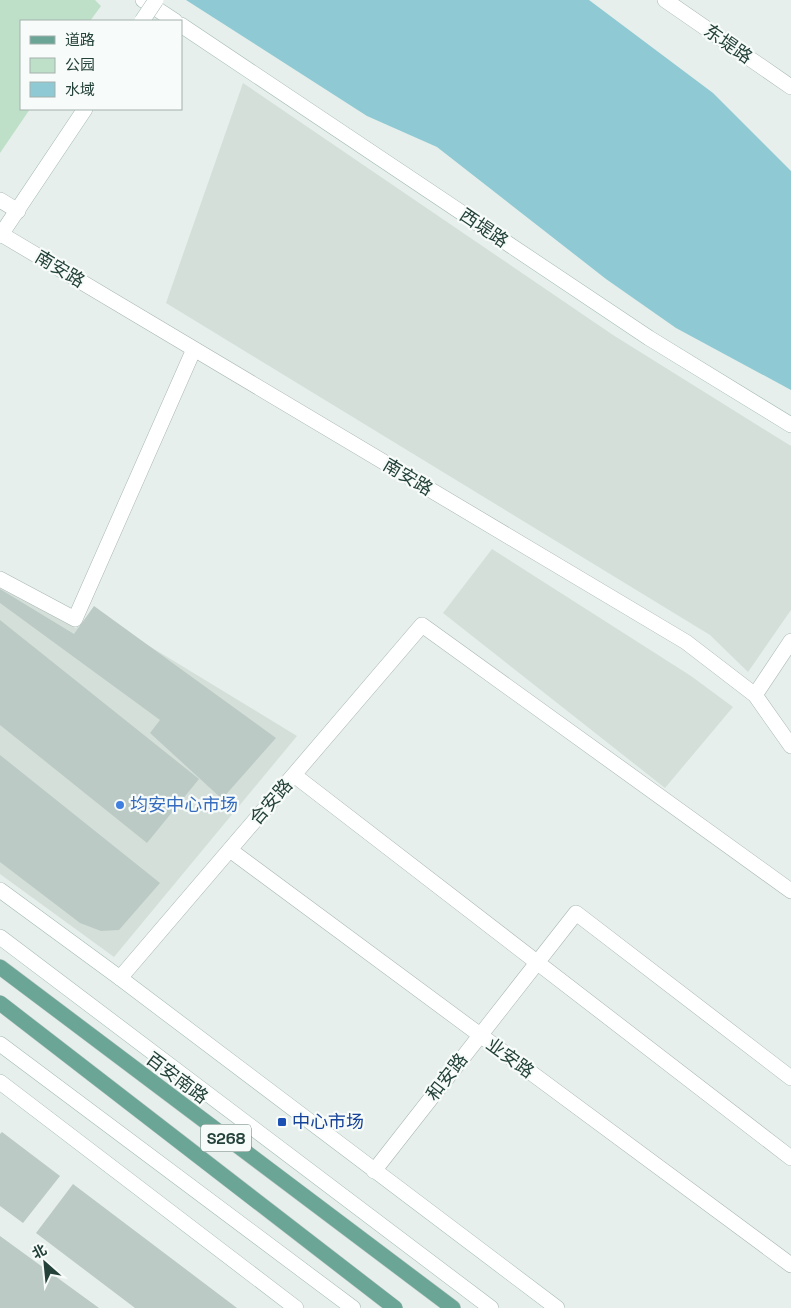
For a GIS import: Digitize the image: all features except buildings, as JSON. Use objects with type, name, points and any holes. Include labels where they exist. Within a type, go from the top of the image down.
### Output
[{"type":"main road","name":"百安南路","points":[[0,967],[453,1308]]},
{"type":"main road","name":"S268","points":[[0,1003],[395,1308]]},
{"type":"street","points":[[142,0],[174,20]]},
{"type":"street","points":[[143,20],[156,0]]},
{"type":"street","name":"东堤路","points":[[665,0],[791,87]]},
{"type":"street","name":"西堤路","points":[[182,26],[649,338],[791,425]]},
{"type":"street","points":[[1,235],[84,110]]},
{"type":"street","points":[[0,200],[18,211]]},
{"type":"street","name":"南安路","points":[[1,235],[686,642],[755,695],[791,746]]},
{"type":"street","points":[[0,579],[75,619],[194,349]]},
{"type":"street","name":"合安路","points":[[120,978],[422,626],[791,891]]},
{"type":"street","points":[[755,695],[791,641]]},
{"type":"street","points":[[294,775],[791,1158]]},
{"type":"street","name":"业安路","points":[[230,850],[791,1265]]},
{"type":"street","points":[[0,890],[120,978],[557,1308]]},
{"type":"street","name":"和安路","points":[[374,1171],[576,913],[791,1078]]},
{"type":"street","points":[[0,937],[491,1308]]},
{"type":"street","points":[[0,1044],[353,1308]]},
{"type":"street","points":[[0,1082],[296,1308]]},
{"type":"shaded area","points":[[243,83],[613,335],[791,446],[791,610],[748,672],[710,635],[166,303]]},
{"type":"shaded area","points":[[492,549],[691,676],[733,707],[665,788],[443,613]]},
{"type":"shaded area","name":"均安中心市场","points":[[0,586],[76,628],[95,613],[297,736],[114,957],[0,874]]},
{"type":"green space","points":[[0,0],[95,0],[101,6],[91,20],[20,20],[20,110],[29,110],[0,153]]},
{"type":"water","points":[[186,0],[589,0],[713,93],[791,171],[791,390],[676,328],[606,279],[437,147],[367,116]]},
{"type":"place","name":"均安中心市场","points":[[120,805]]},
{"type":"place","name":"中心市场","points":[[282,1122]]}]
